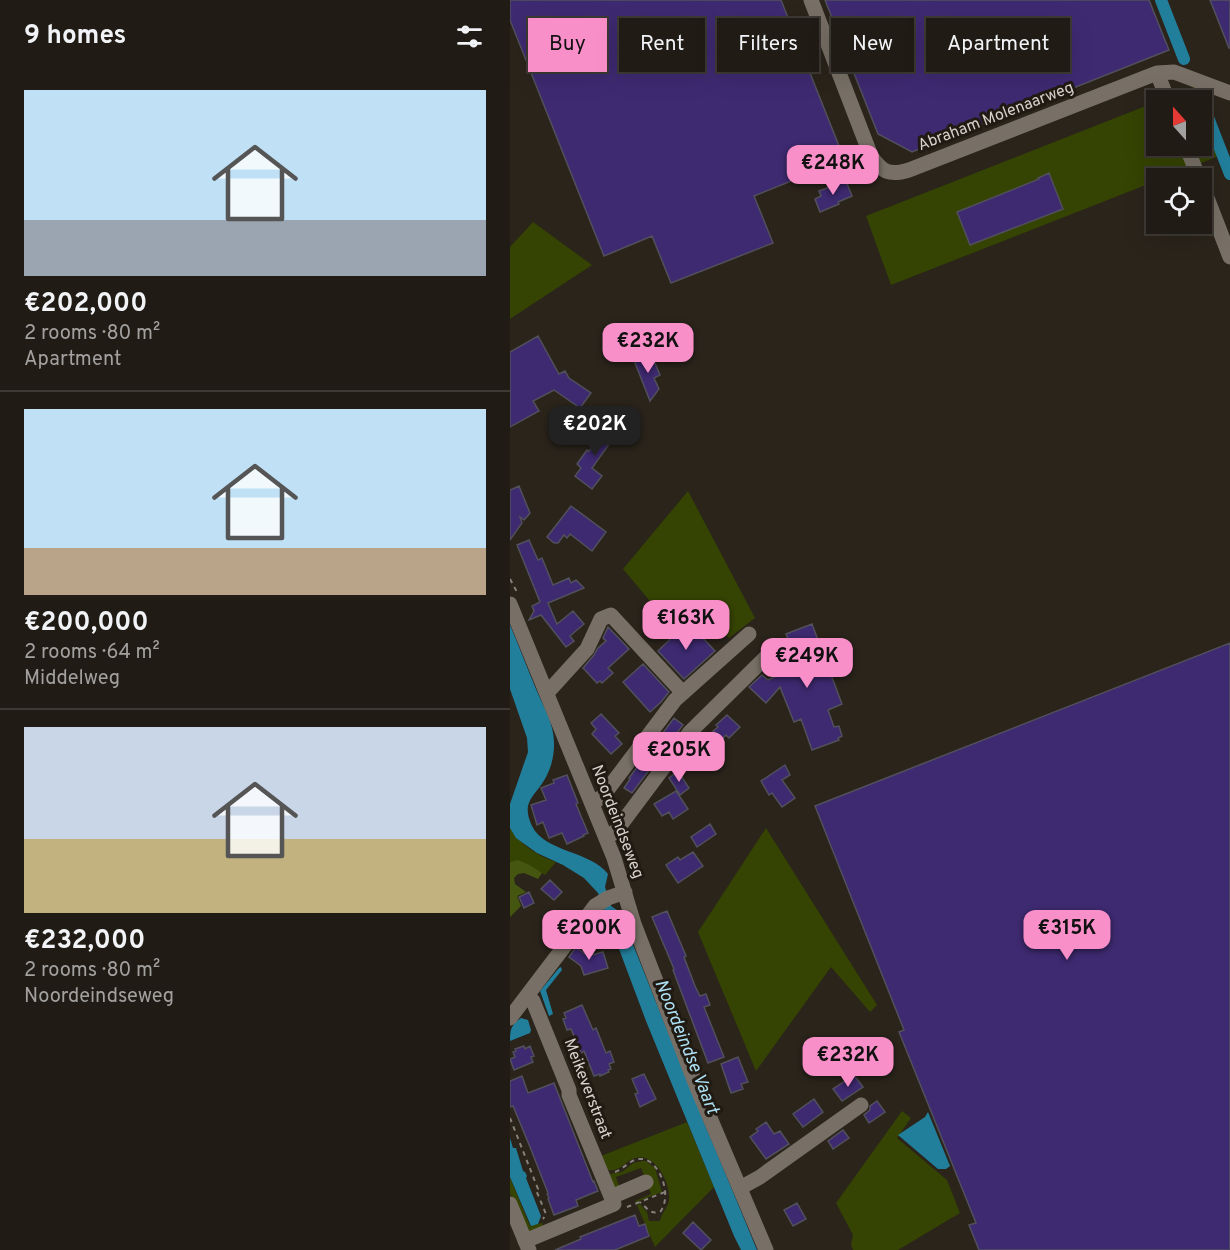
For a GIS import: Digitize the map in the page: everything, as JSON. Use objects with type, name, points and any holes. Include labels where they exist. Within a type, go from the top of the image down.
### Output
[{"type":"street","name":"Abraham Molenaarweg","points":[[811,0],[871,156],[885,172],[897,174],[1157,73],[1174,72],[1230,93]]},
{"type":"street","points":[[1157,73],[1164,90]]},
{"type":"street","points":[[1212,211],[1230,257]]},
{"type":"street","name":"Noordeindseweg","points":[[510,604],[614,858],[634,924],[696,1085],[766,1250]]},
{"type":"street","points":[[547,693],[587,650],[601,619],[611,615],[683,693]]},
{"type":"street","points":[[592,803],[602,797],[675,700],[749,634]]},
{"type":"street","points":[[606,838],[616,831],[690,732],[770,653]]},
{"type":"street","points":[[510,1018],[595,906],[625,892]]},
{"type":"street","name":"Meikeverstraat","points":[[527,996],[533,1001],[612,1200]]},
{"type":"street","points":[[740,1188],[760,1177],[861,1105]]},
{"type":"street","points":[[510,1204],[527,1246],[547,1233],[646,1182]]},
{"type":"path","points":[[510,1118],[538,1189],[536,1190],[546,1214],[543,1221],[547,1233]]},
{"type":"path","points":[[612,1200],[622,1209],[665,1192]]},
{"type":"green space","points":[[1197,86],[1199,90],[1186,90]]},
{"type":"green space","points":[[1146,106],[1146,156],[1212,156],[1212,124],[1224,154],[1188,168],[1146,168],[1146,185],[891,285],[866,216]]},
{"type":"green space","points":[[533,222],[592,265],[510,319],[510,247]]},
{"type":"green space","points":[[688,491],[755,618],[729,638],[699,605],[670,625],[623,569]]},
{"type":"green space","points":[[510,828],[530,849],[556,862],[545,875],[524,863],[510,862]]},
{"type":"green space","points":[[766,828],[877,1005],[870,1012],[831,967],[756,1071],[698,932]]},
{"type":"green space","points":[[518,860],[542,873],[538,879],[524,873],[514,878],[515,884],[526,892],[517,896],[521,906],[510,917],[510,862]]},
{"type":"green space","points":[[902,1111],[911,1118],[897,1138],[947,1180],[960,1213],[898,1250],[853,1250],[851,1245],[853,1235],[836,1203]]},
{"type":"green space","points":[[687,1122],[714,1187],[655,1247],[637,1205],[640,1204],[647,1212],[649,1221],[660,1221],[669,1200],[669,1193],[660,1170],[655,1164],[642,1157],[631,1160],[616,1170],[606,1170],[601,1156]]},
{"type":"green space","points":[[646,1161],[655,1168],[662,1192],[636,1202],[651,1194],[641,1168],[616,1177],[619,1186],[613,1188],[608,1174],[622,1172],[633,1163]]},
{"type":"green space","points":[[510,1177],[530,1226],[542,1223],[544,1228],[529,1231],[524,1228],[510,1193]]},
{"type":"water","points":[[510,625],[548,717],[554,738],[552,762],[529,805],[532,826],[538,835],[547,841],[591,860],[608,874],[605,887],[611,906],[620,912],[757,1250],[741,1250],[734,1236],[646,1021],[598,893],[584,878],[537,853],[516,838],[510,828],[510,804],[528,752],[527,738],[510,689]]},
{"type":"water","points":[[561,967],[562,970],[546,990],[553,1014],[549,1016],[540,991]]},
{"type":"water","points":[[521,1018],[528,1020],[530,1033],[510,1041],[512,1028]]},
{"type":"water","points":[[928,1112],[950,1166],[946,1169],[938,1169],[898,1135],[925,1117]]},
{"type":"water","points":[[510,1138],[513,1148],[516,1148],[541,1216],[538,1224],[531,1226],[510,1177]]},
{"type":"building","points":[[510,0],[781,0],[788,18],[717,18],[717,72],[810,72],[845,161],[754,196],[773,243],[671,283],[652,236],[604,256],[531,72],[607,72],[607,18],[528,18],[528,65],[510,20]]},
{"type":"building","points":[[825,0],[1149,0],[1169,50],[912,152],[878,134],[853,72],[914,72],[914,18],[832,18]]},
{"type":"building","points":[[1210,0],[1230,0],[1230,48],[1229,48]]},
{"type":"building","points":[[1049,173],[1063,209],[970,245],[957,212]]},
{"type":"building","points":[[846,181],[852,196],[820,212],[815,199],[821,196],[819,191]]},
{"type":"building","points":[[538,336],[559,374],[565,371],[569,378],[591,393],[580,408],[554,390],[533,401],[539,411],[510,427],[510,352]]},
{"type":"building","points":[[649,349],[660,375],[654,378],[659,389],[650,401],[635,363]]},
{"type":"building","points":[[611,422],[620,429],[592,468],[602,476],[592,489],[575,476],[581,468],[577,464]]},
{"type":"building","points":[[519,486],[530,513],[524,520],[520,517],[522,523],[510,540],[510,490]]},
{"type":"building","points":[[571,506],[606,532],[592,551],[570,534],[567,538],[564,535],[558,543],[554,543],[547,537]]},
{"type":"building","points":[[529,540],[538,560],[542,558],[553,585],[569,578],[571,583],[576,580],[584,588],[548,603],[557,624],[573,611],[584,624],[570,636],[574,641],[566,647],[541,615],[529,620],[534,611],[532,606],[540,602],[517,545]]},
{"type":"building","points":[[688,622],[715,651],[684,679],[658,651]]},
{"type":"building","points":[[812,624],[842,704],[828,710],[834,727],[839,726],[842,736],[838,738],[839,740],[812,750],[801,719],[794,722],[780,687],[766,703],[749,687],[762,675],[768,680],[799,667],[786,634]]},
{"type":"building","points":[[608,627],[629,649],[608,668],[613,673],[602,683],[600,681],[597,683],[583,668],[606,641],[603,638]]},
{"type":"building","points":[[1230,643],[1230,1250],[979,1250],[969,1225],[976,1223],[899,1032],[904,1030],[815,806]]},
{"type":"building","points":[[643,664],[669,692],[650,712],[623,682]]},
{"type":"building","points":[[601,714],[619,733],[615,736],[622,744],[611,754],[592,734],[596,729],[591,723]]},
{"type":"building","points":[[727,715],[740,727],[729,738],[726,735],[721,740],[713,731]]},
{"type":"building","points":[[674,718],[683,725],[632,793],[624,788],[629,778]]},
{"type":"building","points":[[785,765],[790,775],[782,780],[795,798],[782,807],[772,793],[769,795],[761,781]]},
{"type":"building","points":[[678,771],[689,788],[680,795],[669,778]]},
{"type":"building","points":[[567,775],[588,833],[567,844],[562,833],[549,838],[543,822],[537,825],[531,805],[546,800],[541,788]]},
{"type":"building","points":[[676,791],[688,809],[673,819],[669,812],[662,816],[654,804]]},
{"type":"building","points":[[710,824],[716,834],[697,847],[691,837]]},
{"type":"building","points":[[693,852],[703,866],[678,883],[666,865],[678,857],[680,860]]},
{"type":"building","points":[[550,880],[562,892],[554,900],[541,889]]},
{"type":"building","points":[[529,892],[534,903],[524,908],[519,897]]},
{"type":"building","points":[[667,911],[686,956],[684,957],[695,986],[700,996],[706,994],[710,1005],[704,1007],[724,1057],[708,1063],[674,969],[652,917]]},
{"type":"building","points":[[576,947],[588,956],[603,952],[608,968],[584,975],[581,966],[569,957]]},
{"type":"building","points":[[582,1005],[593,1030],[596,1028],[606,1053],[610,1051],[614,1062],[609,1064],[611,1069],[608,1070],[609,1072],[600,1076],[600,1074],[594,1076],[584,1051],[581,1053],[571,1029],[567,1030],[563,1019],[566,1018],[564,1013]]},
{"type":"building","points":[[524,1046],[525,1049],[530,1046],[534,1056],[531,1057],[533,1062],[514,1070],[510,1059],[515,1057],[513,1052],[516,1051],[515,1049]]},
{"type":"building","points":[[738,1057],[748,1082],[741,1084],[743,1089],[731,1093],[721,1064]]},
{"type":"building","points":[[644,1074],[656,1099],[640,1107],[635,1094],[638,1093],[632,1079]]},
{"type":"building","points":[[854,1075],[863,1087],[842,1101],[833,1089]]},
{"type":"building","points":[[522,1076],[528,1093],[554,1083],[598,1191],[576,1200],[578,1206],[554,1215],[530,1147],[513,1106],[510,1107],[510,1081]]},
{"type":"building","points":[[814,1099],[823,1112],[803,1127],[793,1114]]},
{"type":"building","points":[[877,1101],[885,1112],[869,1123],[864,1115]]},
{"type":"building","points":[[766,1122],[774,1134],[780,1131],[789,1144],[766,1159],[750,1137]]},
{"type":"building","points":[[843,1130],[849,1138],[833,1149],[828,1141]]},
{"type":"building","points":[[797,1203],[806,1219],[793,1226],[784,1210]]},
{"type":"building","points":[[635,1215],[639,1226],[645,1224],[649,1236],[615,1250],[555,1250],[581,1239],[580,1237]]},
{"type":"building","points":[[693,1222],[711,1240],[701,1250],[683,1233]]},
{"type":"waterway","points":[[1161,0],[1184,59]]},
{"type":"waterway","points":[[1212,128],[1230,174]]},
{"type":"water label","name":"Noordeindse Vaart","points":[[686,1047]]}]
